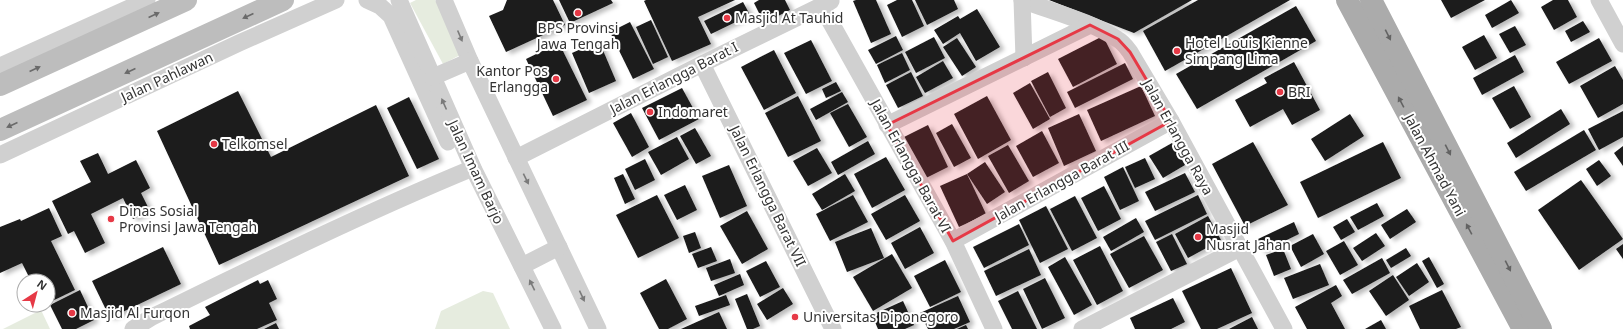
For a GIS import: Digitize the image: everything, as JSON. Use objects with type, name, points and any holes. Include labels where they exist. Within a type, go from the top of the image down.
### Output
[{"type":"main road","points":[[0,85],[186,0]]},
{"type":"main road","name":"Jalan Pahlawan","points":[[0,130],[283,0]]},
{"type":"main road","name":"Jalan Ahmad Yani","points":[[1346,0],[1523,329]]},
{"type":"main road","name":"Jalan Ahmad Yani","points":[[1370,0],[1541,329]]},
{"type":"street","points":[[0,66],[147,0]]},
{"type":"street","name":"Jalan Pahlawan","points":[[0,155],[239,43],[336,0]]},
{"type":"street","points":[[367,0],[380,6],[391,16],[456,159],[470,161]]},
{"type":"street","name":"Jalan Imam Barjo","points":[[399,0],[470,161],[553,329]]},
{"type":"street","points":[[444,0],[470,61],[598,329]]},
{"type":"street","points":[[1022,0],[1024,58]]},
{"type":"street","name":"Jalan Erlangga Raya","points":[[1022,0],[1090,25],[1118,39],[1125,45],[1170,121],[1284,329]]},
{"type":"street","points":[[1599,0],[1623,44]]},
{"type":"street","name":"Jalan Erlangga Barat I","points":[[516,158],[827,3]]},
{"type":"street","name":"Jalan Erlangga Barat VI","points":[[827,3],[887,125],[953,241],[994,329]]},
{"type":"street","points":[[887,125],[1090,25]]},
{"type":"street","points":[[433,77],[470,61]]},
{"type":"street","name":"Jalan Erlangga Barat VII","points":[[702,64],[834,329]]},
{"type":"street","name":"Jalan Erlangga Barat III","points":[[953,241],[1170,121]]},
{"type":"street","points":[[133,329],[155,323],[301,244],[417,191],[470,161]]},
{"type":"street","points":[[522,266],[559,247]]},
{"type":"street","points":[[1082,329],[1107,323],[1240,248]]},
{"type":"highlighted area","points":[[1090,25],[1118,39],[1130,52],[1171,121],[953,241],[887,125]]},
{"type":"shaded area","points":[[416,0],[435,0],[464,53],[443,64],[410,3]]},
{"type":"shaded area","points":[[483,291],[493,293],[510,329],[435,329],[441,311]]},
{"type":"shaded area","points":[[35,313],[42,313],[50,329],[3,329]]},
{"type":"building","points":[[507,0],[553,0],[565,25],[506,52],[489,16],[503,10]]},
{"type":"building","name":"BPS Provinsi Jawa Tengah","points":[[559,0],[611,0],[613,3],[570,23]]},
{"type":"building","points":[[735,0],[698,17],[711,44],[672,61],[644,1]]},
{"type":"building","points":[[759,0],[785,0],[790,10],[764,23],[754,3]]},
{"type":"building","points":[[876,0],[891,34],[871,43],[853,1]]},
{"type":"building","points":[[897,0],[912,0],[924,26],[902,37],[887,5]]},
{"type":"building","points":[[915,0],[954,0],[958,9],[927,25]]},
{"type":"building","points":[[1049,0],[1192,0],[1134,33]]},
{"type":"building","name":"Hotel Louis Kienne Simpang Lima","points":[[1198,0],[1290,0],[1165,71],[1143,31]]},
{"type":"building","points":[[1441,0],[1485,0],[1451,18]]},
{"type":"building","points":[[1511,0],[1519,13],[1492,28],[1485,15]]},
{"type":"building","points":[[1553,0],[1568,0],[1577,17],[1554,30],[1541,7]]},
{"type":"building","name":"Masjid At Tauhid","points":[[743,2],[750,15],[711,34],[704,21]]},
{"type":"building","points":[[1296,6],[1316,41],[1197,109],[1176,74]]},
{"type":"building","points":[[977,9],[1000,47],[976,61],[960,33],[943,44],[934,30],[958,16],[960,19]]},
{"type":"building","points":[[651,20],[668,57],[653,64],[636,27]]},
{"type":"building","points":[[1583,21],[1590,32],[1571,42],[1565,31]]},
{"type":"building","points":[[630,22],[654,69],[633,79],[610,32]]},
{"type":"building","points":[[1515,26],[1526,45],[1510,53],[1499,34]]},
{"type":"building","points":[[1484,35],[1497,58],[1475,70],[1462,47]]},
{"type":"building","points":[[896,36],[903,50],[876,64],[868,50]]},
{"type":"building","points":[[1103,36],[1117,64],[1073,87],[1058,59]]},
{"type":"building","points":[[934,37],[945,58],[916,73],[905,52]]},
{"type":"building","points":[[957,38],[976,67],[962,76],[943,47]]},
{"type":"building","points":[[1599,38],[1612,61],[1569,84],[1556,62]]},
{"type":"building","points":[[811,40],[832,81],[806,94],[784,53]]},
{"type":"building","points":[[599,41],[616,81],[589,93],[572,53]]},
{"type":"building","name":"Kantor Pos Erlangga","points":[[559,43],[587,100],[553,116],[526,59]]},
{"type":"building","points":[[774,50],[796,93],[764,110],[741,67]]},
{"type":"building","points":[[902,53],[910,70],[885,83],[877,65]]},
{"type":"building","points":[[1515,55],[1524,72],[1482,95],[1473,78]]},
{"type":"building","points":[[943,61],[953,78],[925,93],[916,77]]},
{"type":"building","name":"BRI","points":[[1294,62],[1320,110],[1292,125],[1283,109],[1250,127],[1235,100],[1267,83],[1264,78]]},
{"type":"building","points":[[1125,63],[1133,79],[1075,108],[1067,92]]},
{"type":"building","points":[[1615,66],[1623,80],[1623,104],[1598,118],[1580,86]]},
{"type":"building","points":[[911,72],[923,96],[898,108],[886,85]]},
{"type":"building","points":[[1048,72],[1066,108],[1050,117],[1031,81]]},
{"type":"building","points":[[836,82],[841,91],[826,98],[822,89]]},
{"type":"building","points":[[1030,83],[1050,119],[1033,129],[1013,93]]},
{"type":"building","points":[[1141,86],[1155,116],[1101,141],[1087,110]]},
{"type":"building","points":[[1514,86],[1531,117],[1510,129],[1492,98]]},
{"type":"building","points":[[682,88],[699,119],[659,140],[642,108]]},
{"type":"building","points":[[238,91],[271,157],[376,105],[409,176],[219,265],[157,131]]},
{"type":"building","points":[[842,92],[848,102],[816,120],[810,109]]},
{"type":"building","points":[[798,96],[821,141],[788,157],[765,113]]},
{"type":"building","points":[[987,96],[1011,140],[978,159],[954,114]]},
{"type":"building","points":[[409,97],[439,159],[417,169],[387,108]]},
{"type":"building","points":[[848,104],[867,137],[849,147],[830,113]]},
{"type":"building","points":[[1561,109],[1570,124],[1516,158],[1507,143]]},
{"type":"building","points":[[1623,111],[1623,137],[1599,150],[1588,129]]},
{"type":"building","points":[[631,113],[649,147],[632,157],[613,123]]},
{"type":"building","points":[[1079,114],[1096,151],[1064,166],[1048,128]]},
{"type":"building","points":[[1350,114],[1364,136],[1325,161],[1311,139]]},
{"type":"building","points":[[952,124],[971,158],[954,167],[936,133]]},
{"type":"building","points":[[928,125],[948,167],[924,179],[904,137]]},
{"type":"building","points":[[695,128],[711,156],[696,164],[680,136]]},
{"type":"building","points":[[1584,130],[1596,150],[1526,191],[1514,172]]},
{"type":"building","points":[[1042,131],[1059,163],[1033,177],[1016,146]]},
{"type":"building","points":[[677,137],[689,159],[661,175],[648,152]]},
{"type":"building","points":[[868,141],[875,154],[838,175],[831,162]]},
{"type":"building","points":[[1253,142],[1288,205],[1245,226],[1212,164]]},
{"type":"building","points":[[1383,142],[1401,178],[1318,218],[1300,182]]},
{"type":"building","points":[[1172,143],[1185,165],[1163,178],[1149,156]]},
{"type":"building","points":[[1008,145],[1029,181],[1009,193],[988,156]]},
{"type":"building","points":[[1623,146],[1623,166],[1614,153]]},
{"type":"building","points":[[817,148],[832,173],[808,186],[793,161]]},
{"type":"building","points":[[98,153],[108,174],[136,160],[150,188],[141,193],[150,211],[133,219],[123,198],[91,214],[105,243],[85,253],[74,231],[68,234],[52,201],[91,182],[80,161]]},
{"type":"building","points":[[886,157],[905,190],[872,208],[854,174]]},
{"type":"building","points":[[1145,158],[1155,179],[1135,188],[1125,167]]},
{"type":"building","points":[[645,159],[655,180],[635,190],[625,169]]},
{"type":"building","points":[[1599,160],[1611,176],[1597,186],[1586,169]]},
{"type":"building","points":[[985,162],[1005,192],[987,204],[967,174]]},
{"type":"building","points":[[729,165],[747,206],[720,218],[702,176]]},
{"type":"building","points":[[1123,167],[1139,201],[1120,210],[1104,177]]},
{"type":"building","points":[[1185,173],[1195,192],[1155,211],[1145,192]]},
{"type":"building","points":[[623,174],[635,199],[625,204],[614,178]]},
{"type":"building","points":[[845,174],[855,191],[822,210],[812,194]]},
{"type":"building","points":[[967,174],[986,214],[959,227],[940,186]]},
{"type":"building","points":[[1581,180],[1623,239],[1579,270],[1538,210]]},
{"type":"building","points":[[685,185],[697,210],[677,220],[664,195]]},
{"type":"building","points":[[1104,186],[1121,219],[1098,231],[1081,198]]},
{"type":"building","points":[[657,195],[679,238],[638,258],[616,215]]},
{"type":"building","points":[[853,195],[868,222],[830,241],[816,214]]},
{"type":"building","points":[[905,195],[920,221],[886,240],[871,214]]},
{"type":"building","points":[[1198,195],[1207,214],[1155,240],[1145,221]]},
{"type":"building","points":[[1075,196],[1097,238],[1072,251],[1050,209]]},
{"type":"building","points":[[1377,203],[1384,216],[1358,230],[1350,217]]},
{"type":"building","points":[[1046,206],[1068,249],[1040,263],[1019,220]]},
{"type":"building","points":[[49,208],[62,236],[51,241],[75,290],[56,299],[56,273],[27,273],[22,263],[0,273],[0,227],[20,219],[21,221]]},
{"type":"building","points":[[1407,209],[1416,222],[1390,239],[1381,225]]},
{"type":"building","points":[[747,211],[768,249],[742,264],[720,226]]},
{"type":"building","name":"Masjid Nusrat Jahan","points":[[1208,216],[1221,240],[1188,258],[1175,234]]},
{"type":"building","points":[[1136,218],[1144,232],[1111,251],[1103,237]]},
{"type":"building","points":[[1347,219],[1355,232],[1341,240],[1333,227]]},
{"type":"building","points":[[1294,222],[1299,234],[1262,252],[1256,240]]},
{"type":"building","points":[[1019,224],[1029,245],[984,268],[973,247]]},
{"type":"building","points":[[920,227],[934,253],[905,269],[891,243]]},
{"type":"building","points":[[871,228],[884,258],[847,272],[835,242]]},
{"type":"building","points":[[695,232],[701,248],[689,253],[683,236]]},
{"type":"building","points":[[1376,233],[1385,246],[1362,261],[1353,248]]},
{"type":"building","points":[[1172,234],[1187,264],[1171,271],[1156,242]]},
{"type":"building","points":[[1313,234],[1324,254],[1301,267],[1290,246]]},
{"type":"building","points":[[1144,236],[1163,270],[1129,288],[1110,254]]},
{"type":"building","points":[[1344,241],[1358,265],[1340,275],[1326,251]]},
{"type":"building","points":[[1623,244],[1623,259],[1616,249]]},
{"type":"building","points":[[1100,246],[1123,291],[1097,305],[1073,260]]},
{"type":"building","points":[[163,247],[181,284],[110,318],[92,281]]},
{"type":"building","points":[[711,247],[717,261],[698,268],[692,254]]},
{"type":"building","points":[[1406,248],[1411,256],[1391,268],[1386,260]]},
{"type":"building","points":[[1029,249],[1041,275],[996,296],[984,271]]},
{"type":"building","points":[[1283,249],[1291,269],[1274,276],[1266,255]]},
{"type":"building","points":[[892,254],[912,288],[873,311],[853,277]]},
{"type":"building","points":[[1065,257],[1092,305],[1074,315],[1048,267]]},
{"type":"building","points":[[1429,257],[1444,284],[1437,288],[1422,261]]},
{"type":"building","points":[[1382,258],[1390,273],[1352,294],[1343,280]]},
{"type":"building","points":[[730,259],[735,273],[711,281],[706,268]]},
{"type":"building","points":[[945,260],[961,292],[930,307],[914,276]]},
{"type":"building","points":[[766,261],[780,287],[760,297],[746,271]]},
{"type":"building","points":[[1417,263],[1429,282],[1409,296],[1396,277]]},
{"type":"building","points":[[1320,264],[1329,285],[1293,299],[1284,278]]},
{"type":"building","points":[[1231,268],[1252,313],[1217,329],[1201,329],[1182,291]]},
{"type":"building","points":[[740,274],[744,285],[719,296],[714,285]]},
{"type":"building","points":[[1393,275],[1409,300],[1386,316],[1369,291]]},
{"type":"building","points":[[1045,278],[1065,318],[1042,329],[1023,289]]},
{"type":"building","points":[[666,279],[687,319],[668,329],[659,329],[640,293]]},
{"type":"building","points":[[258,280],[260,284],[268,280],[277,299],[269,303],[277,320],[257,329],[190,329],[189,326],[210,315],[205,307]]},
{"type":"building","points":[[1336,285],[1342,296],[1331,303],[1345,329],[1307,329],[1295,307]]},
{"type":"building","points":[[783,288],[793,304],[767,320],[757,304]]},
{"type":"building","name":"Masjid Al Furqon","points":[[80,290],[94,320],[76,329],[62,329],[54,313],[56,313],[56,302]]},
{"type":"building","points":[[1442,290],[1461,327],[1456,329],[1420,329],[1409,306]]},
{"type":"building","points":[[1018,291],[1037,329],[1012,329],[998,301]]},
{"type":"building","points":[[747,294],[760,326],[753,329],[747,329],[735,299]]},
{"type":"building","points":[[726,295],[730,305],[699,316],[695,306]]},
{"type":"building","points":[[958,296],[970,322],[954,329],[928,329],[920,313]]},
{"type":"building","points":[[1173,298],[1185,322],[1171,329],[1135,329],[1130,318]]},
{"type":"building","points":[[903,301],[914,325],[905,329],[878,329],[872,315]]},
{"type":"building","points":[[719,312],[727,329],[681,329]]},
{"type":"building","points":[[1252,317],[1258,329],[1229,329]]},
{"type":"building","points":[[1381,320],[1386,329],[1365,329]]},
{"type":"building","points":[[276,323],[279,329],[264,329]]},
{"type":"building","points":[[966,325],[968,329],[957,329]]},
{"type":"place","name":"BPS Provinsi Jawa Tengah","points":[[578,13]]},
{"type":"place","name":"Masjid At Tauhid","points":[[727,18]]},
{"type":"place","name":"Hotel Louis Kienne Simpang Lima","points":[[1177,51]]},
{"type":"place","name":"Kantor Pos Erlangga","points":[[556,79]]},
{"type":"place","name":"BRI","points":[[1280,92]]},
{"type":"place","name":"Indomaret","points":[[650,112]]},
{"type":"place","name":"Telkomsel","points":[[214,144]]},
{"type":"place","name":"Dinas Sosial Provinsi Jawa Tengah","points":[[111,219]]},
{"type":"place","name":"Masjid Nusrat Jahan","points":[[1198,237]]},
{"type":"place","name":"Masjid Al Furqon","points":[[72,313]]},
{"type":"place","name":"Universitas Diponegoro","points":[[795,317]]}]
